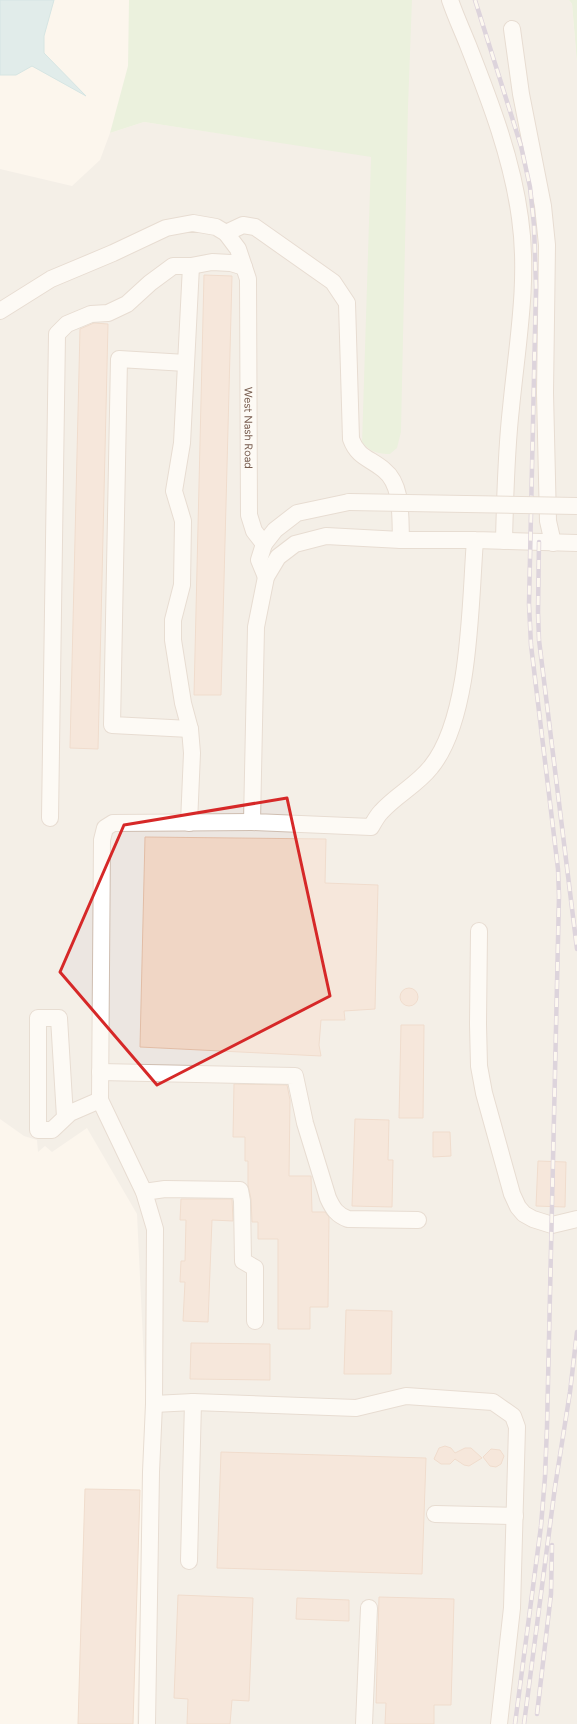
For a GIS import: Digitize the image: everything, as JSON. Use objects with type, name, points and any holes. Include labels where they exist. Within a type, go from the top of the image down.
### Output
[{"type":"street","points":[[450,0],[491,105],[512,172],[520,219],[523,267],[521,313],[505,484],[504,541]]},
{"type":"street","points":[[512,29],[521,94],[543,206],[547,244],[545,393],[548,521],[553,542]]},
{"type":"street","points":[[0,311],[51,279],[113,253],[166,228],[193,223],[216,227],[226,233],[243,225],[255,227],[333,282],[347,303],[351,439],[354,447],[360,454],[384,470],[391,477],[397,494],[401,540]]},
{"type":"street","name":"West Nash Road","points":[[226,233],[238,249],[248,279],[249,515],[254,531],[264,544]]},
{"type":"street","points":[[50,818],[57,334],[67,324],[91,314],[108,312],[127,304],[150,283],[173,266],[191,266],[212,262],[231,262],[244,267]]},
{"type":"street","points":[[189,823],[192,753],[190,728],[183,702],[173,640],[173,620],[182,585],[183,521],[174,491],[182,443],[191,266]]},
{"type":"street","points":[[186,363],[119,359],[112,725],[190,728]]},
{"type":"street","points":[[266,577],[259,560],[264,544],[275,530],[297,513],[349,502],[577,506]]},
{"type":"street","points":[[252,822],[256,627],[266,577],[278,558],[295,544],[326,536],[401,540],[475,540],[577,543]]},
{"type":"street","points":[[147,1724],[151,1472],[154,1404],[154,1229],[144,1192],[100,1100],[102,840],[106,828],[113,823],[252,822],[371,827],[382,811],[414,785],[431,767],[444,748],[451,733],[458,707],[467,644],[475,540]]},
{"type":"street","points":[[479,931],[479,1066],[484,1093],[512,1194],[518,1207],[524,1214],[533,1219],[552,1225],[577,1219]]},
{"type":"street","points":[[65,1118],[59,1018],[38,1018],[38,1130],[52,1130],[65,1118],[70,1113],[100,1100]]},
{"type":"street","points":[[100,1072],[295,1076],[305,1123],[333,1210],[340,1216],[348,1219],[418,1220]]},
{"type":"street","points":[[144,1192],[165,1189],[240,1190],[242,1201],[243,1261],[255,1268],[255,1321]]},
{"type":"street","points":[[154,1404],[193,1402],[356,1408],[406,1396],[493,1402],[513,1416],[517,1427],[512,1608],[499,1724]]},
{"type":"street","points":[[189,1560],[193,1402]]},
{"type":"street","points":[[435,1514],[515,1516]]},
{"type":"street","points":[[364,1724],[369,1608]]},
{"type":"highlighted area","points":[[287,798],[330,996],[157,1085],[60,972],[124,825]]},
{"type":"shaded area","points":[[383,0],[569,0],[572,4],[577,63],[577,1724],[137,1724],[145,1383],[137,1214],[87,1128],[52,1152],[45,1146],[38,1152],[37,1140],[24,1136],[0,1119],[0,169],[72,186],[100,160],[110,133],[144,122],[271,141]]},
{"type":"green space","points":[[129,0],[412,0],[408,108],[401,432],[397,448],[390,454],[374,452],[362,442],[371,157],[144,122],[110,133],[128,66]]},
{"type":"green space","points":[[569,0],[577,0],[577,63],[572,4]]},
{"type":"water","points":[[0,0],[54,0],[44,36],[44,53],[86,96],[32,66],[16,75],[0,75]]},
{"type":"building","points":[[204,275],[232,276],[221,695],[194,695]]},
{"type":"building","points":[[94,323],[108,324],[98,749],[70,748],[80,329]]},
{"type":"building","points":[[145,837],[326,839],[325,883],[378,885],[375,1009],[344,1011],[345,1020],[321,1020],[319,1045],[321,1056],[140,1047]]},
{"type":"building","points":[[409,988],[415,991],[418,997],[415,1003],[409,1006],[403,1003],[400,997],[403,991]]},
{"type":"building","points":[[401,1025],[424,1025],[423,1118],[399,1118]]},
{"type":"building","points":[[234,1084],[287,1085],[290,1100],[289,1176],[311,1176],[312,1212],[325,1212],[329,1217],[328,1307],[310,1307],[310,1329],[278,1329],[278,1239],[258,1239],[258,1222],[252,1222],[251,1199],[248,1185],[248,1161],[245,1161],[245,1137],[233,1137]]},
{"type":"building","points":[[355,1119],[389,1120],[388,1160],[393,1160],[392,1207],[352,1206]]},
{"type":"building","points":[[433,1132],[450,1132],[451,1156],[433,1157]]},
{"type":"building","points":[[538,1161],[566,1162],[565,1207],[536,1206]]},
{"type":"building","points":[[181,1199],[232,1199],[233,1221],[212,1220],[208,1322],[183,1321],[185,1282],[180,1282],[181,1261],[185,1261],[186,1220],[180,1220]]},
{"type":"building","points":[[346,1310],[392,1311],[391,1374],[344,1374]]},
{"type":"building","points":[[191,1343],[270,1344],[270,1380],[190,1379]]},
{"type":"building","points":[[445,1446],[451,1448],[455,1453],[465,1448],[471,1448],[482,1458],[469,1466],[464,1465],[455,1459],[450,1464],[441,1464],[434,1459],[439,1448]]},
{"type":"building","points":[[491,1449],[500,1450],[504,1456],[501,1464],[496,1467],[490,1466],[483,1457]]},
{"type":"building","points":[[221,1452],[426,1458],[422,1574],[217,1568]]},
{"type":"building","points":[[85,1489],[140,1490],[133,1724],[78,1724]]},
{"type":"building","points":[[178,1595],[253,1598],[249,1701],[232,1700],[230,1724],[187,1724],[188,1699],[174,1698]]},
{"type":"building","points":[[379,1597],[454,1599],[451,1705],[434,1705],[434,1724],[385,1724],[386,1703],[376,1703]]},
{"type":"building","points":[[297,1598],[349,1600],[349,1621],[296,1619]]},
{"type":"railway","points":[[475,0],[521,146],[530,187],[534,225],[536,287],[529,604],[531,645],[558,869],[559,896],[545,1477],[541,1526],[515,1724]]},
{"type":"railway","points":[[539,542],[539,640],[577,949]]},
{"type":"railway","points":[[524,1724],[577,1332]]},
{"type":"railway","points":[[537,1714],[551,1594],[552,1545]]}]
